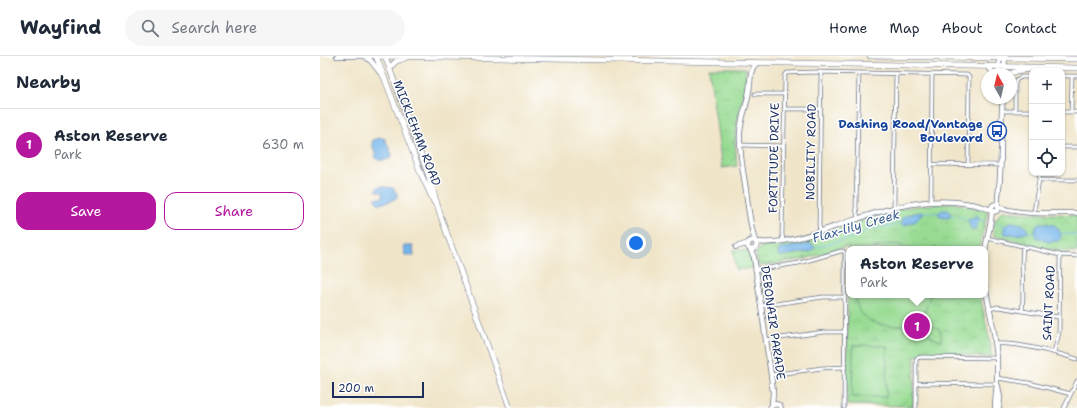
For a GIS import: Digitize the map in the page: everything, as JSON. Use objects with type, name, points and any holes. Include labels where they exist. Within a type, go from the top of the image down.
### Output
[{"type":"main road","points":[[376,56],[1047,68]]},
{"type":"main road","name":"MICKLEHAM ROAD","points":[[376,56],[422,176],[441,217]]},
{"type":"main road","name":"MICKLEHAM ROAD","points":[[385,56],[510,408]]},
{"type":"main road","points":[[870,56],[1077,59]]},
{"type":"main road","points":[[390,70],[391,65],[396,61],[412,57]]},
{"type":"main road","points":[[1065,68],[1077,68]]},
{"type":"main road","name":"MICKLEHAM ROAD","points":[[494,363],[513,408]]},
{"type":"street","points":[[337,56],[376,56]]},
{"type":"street","points":[[954,57],[962,56]]},
{"type":"street","points":[[366,57],[385,78]]},
{"type":"street","points":[[1002,57],[1002,67]]},
{"type":"street","points":[[746,63],[752,70]]},
{"type":"street","points":[[752,70],[753,65],[757,63]]},
{"type":"street","name":"DEBONAIR PARADE","points":[[752,70],[749,91],[741,123],[740,145],[755,270],[773,392],[770,407]]},
{"type":"street","points":[[1017,71],[1029,70]]},
{"type":"street","points":[[822,72],[965,74],[969,76],[968,165]]},
{"type":"street","name":"FORTITUDE DRIVE","points":[[783,241],[785,76],[788,73],[822,72]]},
{"type":"street","name":"NOBILITY ROAD","points":[[821,232],[819,222],[822,72]]},
{"type":"street","points":[[858,218],[856,207],[859,72]]},
{"type":"street","points":[[894,207],[896,73]]},
{"type":"street","points":[[931,202],[932,74]]},
{"type":"street","points":[[1065,76],[1077,76]]},
{"type":"street","points":[[1071,112],[1072,76]]},
{"type":"street","points":[[1015,111],[1016,80],[1021,77],[1029,77]]},
{"type":"street","points":[[755,94],[784,94]]},
{"type":"street","points":[[1001,104],[1002,111]]},
{"type":"street","points":[[986,246],[1000,183],[1003,104]]},
{"type":"street","points":[[784,108],[821,109]]},
{"type":"street","points":[[1002,111],[1029,111]]},
{"type":"street","points":[[1065,112],[1077,112]]},
{"type":"street","points":[[740,145],[784,146]]},
{"type":"street","points":[[1065,147],[1077,147]]},
{"type":"street","points":[[931,164],[1001,165]]},
{"type":"street","points":[[1034,212],[1040,176]]},
{"type":"street","points":[[1039,180],[1077,180]]},
{"type":"street","points":[[735,247],[802,237],[821,232],[858,218],[913,203],[958,203],[1034,212],[1077,213]]},
{"type":"street","points":[[987,238],[1060,255],[1077,256]]},
{"type":"street","points":[[1022,311],[1024,294],[1022,268],[1023,246]]},
{"type":"street","points":[[755,270],[799,263],[843,251],[846,253],[844,408]]},
{"type":"street","name":"SAINT ROAD","points":[[1054,352],[1059,333],[1060,255]]},
{"type":"street","points":[[760,306],[823,297],[846,297]]},
{"type":"street","points":[[987,298],[996,344],[997,384],[995,408]]},
{"type":"street","points":[[989,309],[998,308],[1059,317]]},
{"type":"street","points":[[766,340],[824,332],[845,332]]},
{"type":"street","points":[[996,344],[1006,344],[1054,352],[1077,359]]},
{"type":"street","points":[[916,408],[917,358],[997,358]]},
{"type":"street","points":[[771,375],[822,368],[844,367]]},
{"type":"street","points":[[997,378],[1039,385],[1071,394]]},
{"type":"street","points":[[1064,408],[1077,381]]},
{"type":"street","points":[[916,384],[997,384]]},
{"type":"street","points":[[997,384],[1000,398],[999,408]]},
{"type":"street","name":"DEBONAIR PARADE","points":[[773,392],[781,407]]},
{"type":"street","points":[[770,407],[775,404],[781,407]]},
{"type":"green space","points":[[709,68],[746,68],[745,87],[736,133],[735,144],[737,166],[722,168]]},
{"type":"green space","points":[[953,203],[986,210],[988,212],[980,246],[846,246],[805,259],[759,266],[757,252],[763,246],[801,240],[893,210],[923,205]]},
{"type":"green space","points":[[1003,211],[1077,215],[1077,252],[1059,251],[994,236],[993,229],[995,222]]},
{"type":"green space","points":[[893,244],[903,246],[880,246]]},
{"type":"green space","points":[[733,250],[746,251],[750,255],[752,268],[736,270]]},
{"type":"green space","points":[[848,298],[981,298],[992,357],[968,356],[967,354],[924,353],[924,355],[915,356],[913,406],[847,405]]},
{"type":"green space","points":[[855,298],[929,298],[928,304],[920,317],[915,321],[901,326],[882,325],[867,319],[859,310]]},
{"type":"green space","points":[[930,326],[934,326],[940,330],[942,341],[929,335],[928,328]]},
{"type":"green space","points":[[853,345],[887,346],[886,397],[852,397]]},
{"type":"water","points":[[379,138],[385,139],[392,155],[391,158],[381,160],[376,158],[372,143],[373,140]]},
{"type":"water","points":[[378,187],[393,188],[397,194],[397,197],[391,201],[379,204],[375,198],[382,198],[383,195],[380,191],[376,190]]},
{"type":"water","points":[[943,210],[950,212],[950,217],[940,217],[938,213]]},
{"type":"water","points":[[922,213],[916,221],[903,226],[901,221],[903,217]]},
{"type":"water","points":[[976,216],[979,218],[976,228],[973,230],[971,229],[968,220]]},
{"type":"water","points":[[1010,222],[1024,225],[1028,232],[1019,234],[1005,234],[1003,232],[1005,226]]},
{"type":"water","points":[[1039,223],[1054,225],[1059,229],[1061,238],[1058,241],[1049,242],[1036,237],[1035,230]]},
{"type":"water","points":[[809,244],[813,245],[814,248],[810,252],[778,255],[780,249]]},
{"type":"water","points":[[404,246],[413,246],[414,256],[405,255]]},
{"type":"waterway","name":"Flax-lily Creek","points":[[921,213],[938,213]]},
{"type":"waterway","name":"Flax-lily Creek","points":[[951,215],[969,220]]},
{"type":"waterway","name":"Flax-lily Creek","points":[[978,219],[984,221]]},
{"type":"waterway","name":"Flax-lily Creek","points":[[814,248],[853,237],[874,228],[903,223]]},
{"type":"waterway","name":"Flax-lily Creek","points":[[997,224],[1006,226]]},
{"type":"waterway","name":"Flax-lily Creek","points":[[1028,232],[1035,234]]},
{"type":"waterway","name":"Flax-lily Creek","points":[[1060,233],[1077,235]]},
{"type":"place","name":"Dashing Road/Vantage Boulevard","points":[[997,131]]},
{"type":"place","name":"Aston Reserve","points":[[917,326]]}]
